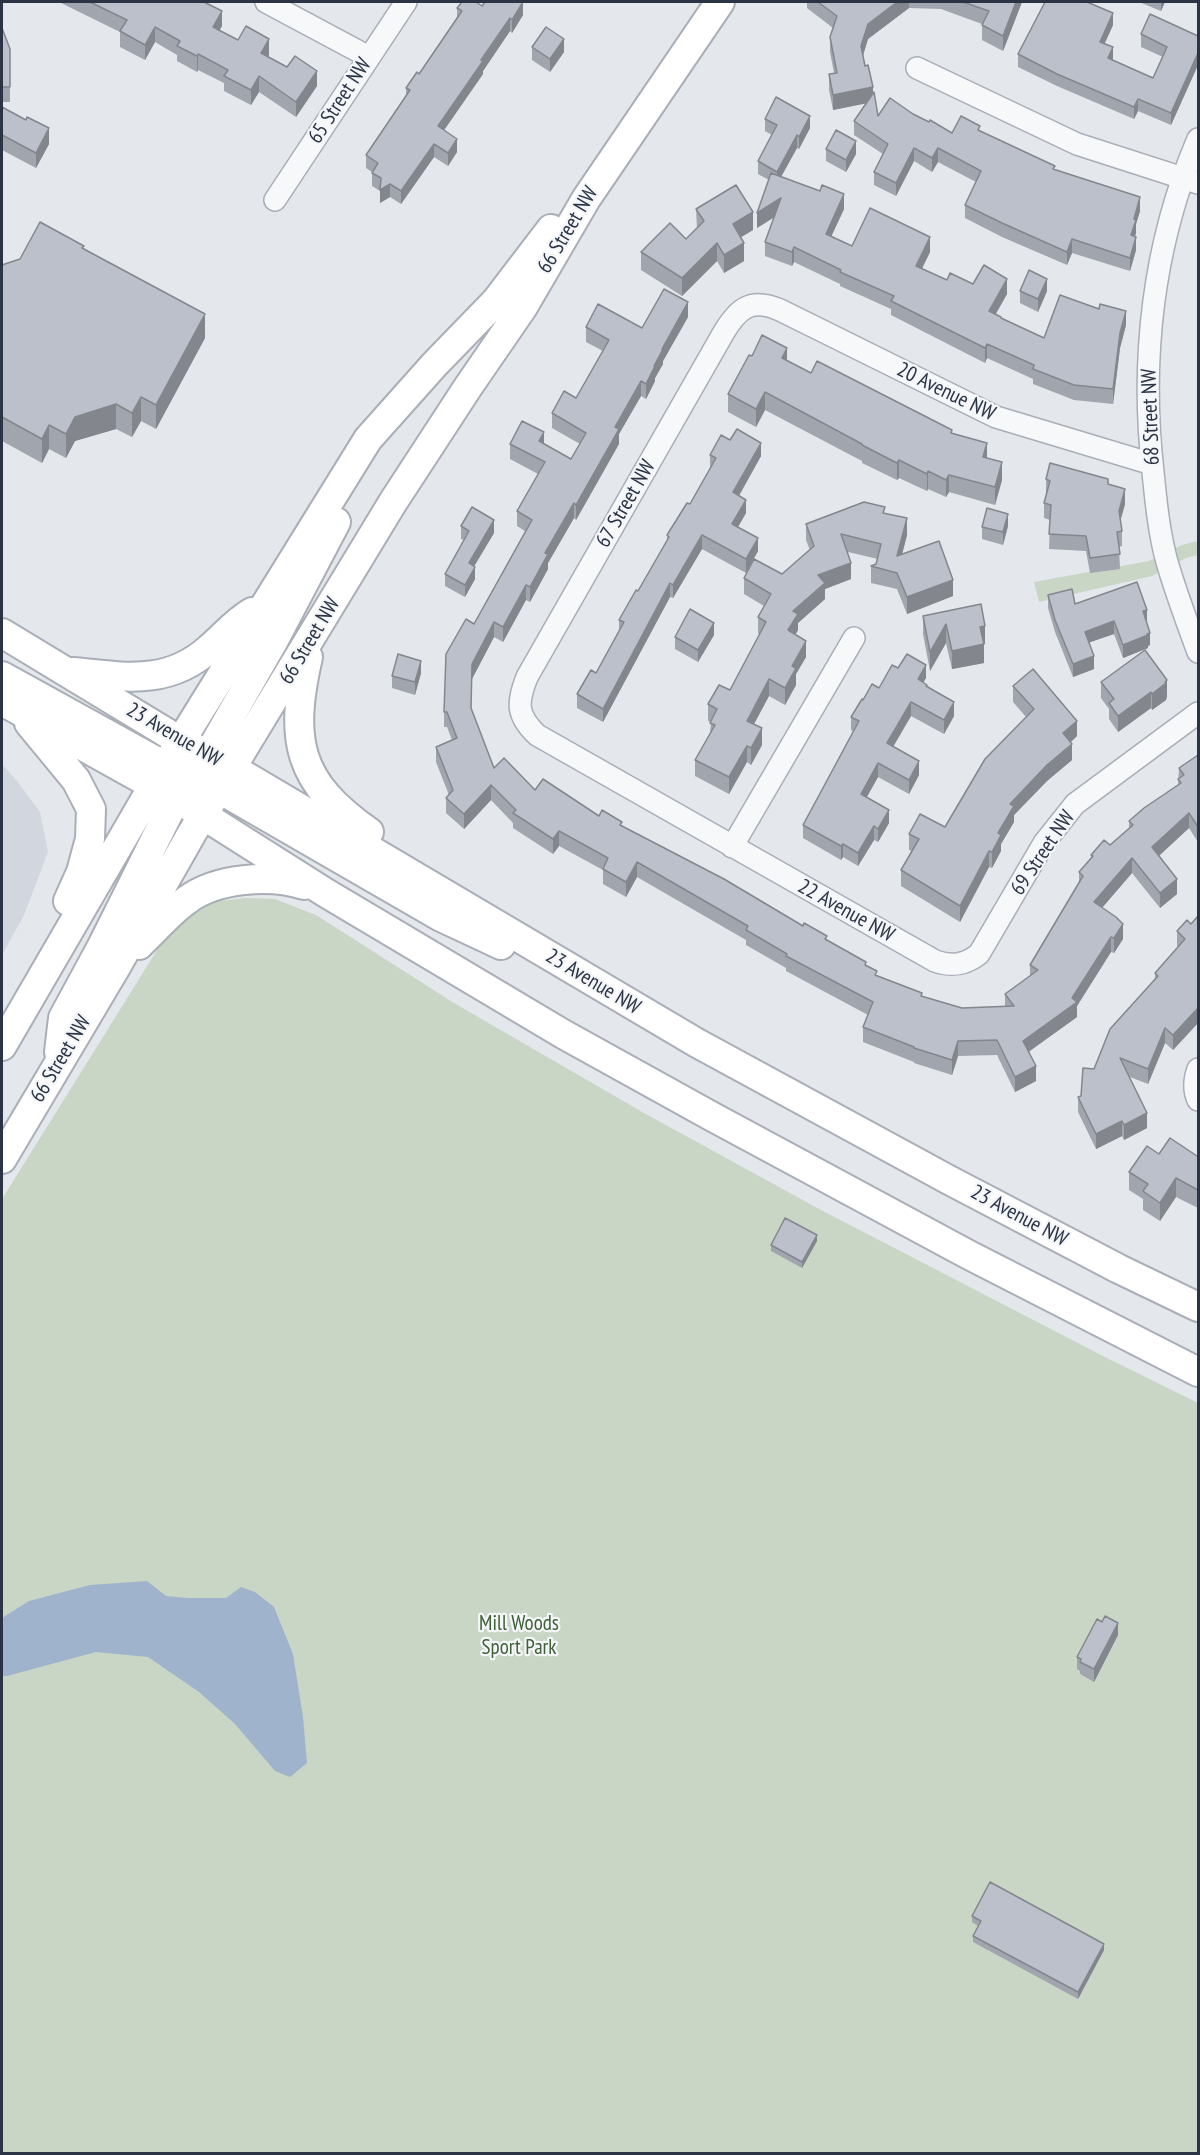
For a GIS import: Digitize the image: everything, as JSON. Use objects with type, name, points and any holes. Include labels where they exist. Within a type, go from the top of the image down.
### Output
[{"type":"main road","name":"66 Street NW","points":[[2,1046],[43,974],[191,773],[312,639],[393,502],[523,307],[586,199],[720,2]]},
{"type":"main road","name":"66 Street NW","points":[[2,1159],[203,816],[191,773],[266,603],[342,479],[368,439],[434,365],[496,302],[551,228],[631,133]]},
{"type":"main road","points":[[58,1066],[63,1018],[191,773],[274,640],[337,521],[342,479]]},
{"type":"main road","points":[[65,671],[128,677],[171,673],[208,650],[237,622],[266,603]]},
{"type":"main road","name":"23 Avenue NW","points":[[2,633],[65,671],[191,773]]},
{"type":"main road","points":[[312,639],[299,700],[302,754],[308,769],[329,800],[377,837],[429,885]]},
{"type":"main road","points":[[2,676],[191,773],[439,916],[495,944],[555,959]]},
{"type":"main road","points":[[10,705],[76,780],[91,809],[90,839],[81,872],[63,913],[43,974]]},
{"type":"main road","name":"23 Avenue NW","points":[[10,705],[191,773],[429,885],[697,1043],[1119,1269],[1198,1307]]},
{"type":"main road","points":[[203,816],[563,1034],[969,1255],[1198,1372]]},
{"type":"main road","points":[[116,968],[175,910],[188,899],[203,891],[250,879],[282,880],[326,892]]},
{"type":"street","points":[[266,2],[369,57]]},
{"type":"street","name":"65 Street NW","points":[[275,200],[406,2]]},
{"type":"street","points":[[917,68],[1077,144],[1191,181]]},
{"type":"street","name":"68 Street NW","points":[[1198,139],[1191,181],[1168,229],[1152,314],[1147,405],[1157,510],[1167,561],[1198,652]]},
{"type":"street","name":"20 Avenue NW","points":[[748,306],[768,305],[996,417],[1152,464]]},
{"type":"street","name":"67 Street NW","points":[[520,710],[521,691],[533,666],[724,332],[734,317],[748,306]]},
{"type":"street","points":[[732,847],[854,638]]},
{"type":"street","name":"22 Avenue NW","points":[[520,710],[527,726],[537,735],[732,847],[935,961],[946,965],[963,964]]},
{"type":"street","name":"69 Street NW","points":[[963,964],[972,960],[986,944],[1044,843],[1075,804],[1198,713]]},
{"type":"street","points":[[1198,1069],[1195,1077],[1195,1092],[1198,1100]]},
{"type":"shaded area","points":[[2,764],[40,812],[48,852],[24,915],[2,955]]},
{"type":"green space","points":[[1198,541],[1198,555],[1186,558],[1152,576],[1039,602],[1034,582],[1149,561],[1182,545]]},
{"type":"green space","name":"Mill Woods Sport Park","points":[[246,898],[275,899],[316,915],[454,1003],[644,1113],[821,1210],[1198,1403],[1198,2153],[2,2153],[2,1199],[159,947],[177,925],[210,902]]},
{"type":"water","points":[[147,1581],[166,1596],[188,1598],[226,1598],[241,1587],[255,1592],[274,1607],[293,1654],[303,1717],[307,1763],[290,1777],[275,1771],[235,1724],[199,1692],[148,1657],[96,1652],[2,1676],[2,1619],[5,1616],[29,1601],[90,1585]]},
{"type":"building","points":[[90,2],[204,2],[222,11],[213,27],[238,40],[246,26],[269,39],[261,53],[287,67],[295,56],[317,71],[296,102],[259,76],[251,90],[224,76],[228,70],[177,46],[180,41],[155,27],[145,45],[120,31],[127,20]]},
{"type":"building","points":[[462,2],[476,2],[482,6],[485,2],[523,2],[481,60],[483,61],[438,126],[457,139],[448,153],[434,144],[401,191],[390,184],[380,190],[381,178],[372,173],[378,163],[366,155],[410,90],[406,88],[417,72],[419,74],[462,11],[457,8]]},
{"type":"building","points":[[818,2],[897,2],[868,24],[861,46],[873,87],[833,95],[829,74],[837,73],[830,37],[837,16]]},
{"type":"building","points":[[963,2],[1016,2],[1003,36],[982,25],[989,11]]},
{"type":"building","points":[[1045,2],[1087,2],[1113,13],[1100,42],[1113,47],[1108,58],[1153,78],[1167,47],[1141,34],[1150,14],[1198,36],[1198,53],[1171,113],[1138,99],[1134,107],[1057,74],[1018,54]]},
{"type":"building","points":[[546,27],[564,39],[550,59],[532,47]]},
{"type":"building","points":[[2,28],[10,49],[10,87],[2,87]]},
{"type":"building","points":[[874,92],[878,116],[890,98],[913,114],[929,122],[930,120],[952,133],[961,116],[980,126],[978,130],[1055,166],[1053,169],[1140,197],[1131,235],[1136,237],[1130,258],[1072,239],[1067,252],[965,205],[981,171],[938,148],[932,158],[914,148],[896,183],[874,172],[888,144],[854,121]]},
{"type":"building","points":[[776,97],[810,116],[777,172],[758,161],[777,125],[765,119]]},
{"type":"building","points":[[2,107],[26,120],[27,117],[49,128],[36,153],[2,135]]},
{"type":"building","points":[[836,130],[856,141],[846,160],[826,149]]},
{"type":"building","points":[[771,173],[820,191],[822,185],[844,194],[826,234],[852,246],[870,208],[930,237],[916,266],[947,280],[950,273],[973,284],[984,265],[1007,279],[989,311],[1044,338],[1060,295],[1099,309],[1100,304],[1126,311],[1120,333],[1113,389],[1074,385],[1033,369],[1034,365],[987,344],[985,348],[891,301],[894,296],[840,272],[841,270],[794,247],[792,252],[765,242],[781,198],[757,213]]},
{"type":"building","points":[[736,185],[753,212],[733,224],[744,243],[724,255],[717,243],[682,278],[641,252],[670,223],[686,239],[704,221],[696,209]]},
{"type":"building","points":[[40,222],[84,246],[82,248],[205,314],[156,405],[141,397],[132,413],[116,404],[75,417],[66,434],[49,425],[42,439],[2,417],[2,265],[20,259]]},
{"type":"building","points":[[1029,270],[1047,279],[1038,299],[1020,291]]},
{"type":"building","points":[[664,289],[688,302],[646,384],[641,381],[615,427],[619,429],[576,505],[574,503],[545,553],[548,554],[530,587],[526,585],[503,627],[494,622],[472,664],[471,708],[494,768],[504,758],[535,790],[543,779],[599,816],[602,810],[622,822],[620,825],[724,879],[803,926],[804,923],[827,936],[825,939],[866,962],[865,965],[877,971],[875,975],[922,993],[921,996],[962,1008],[1014,1006],[1005,994],[1038,970],[1030,965],[1083,876],[1079,872],[1093,856],[1091,855],[1104,840],[1110,845],[1133,825],[1129,821],[1181,783],[1178,779],[1184,775],[1179,768],[1198,755],[1198,827],[1189,813],[1152,847],[1177,879],[1160,893],[1132,858],[1094,902],[1123,924],[1114,938],[1111,937],[1072,998],[1077,1002],[1023,1041],[1036,1066],[1015,1077],[997,1040],[958,1041],[952,1060],[914,1048],[863,1027],[873,1002],[786,956],[787,954],[746,930],[748,926],[637,862],[626,882],[603,869],[608,858],[559,831],[553,839],[513,813],[516,810],[491,785],[464,814],[446,798],[453,790],[436,747],[457,738],[447,712],[444,712],[446,654],[466,619],[474,624],[532,520],[517,511],[545,462],[510,444],[522,421],[544,432],[539,441],[571,459],[586,433],[552,413],[564,391],[576,398],[609,340],[586,327],[598,304],[642,328]]},
{"type":"building","points":[[762,335],[787,348],[782,358],[811,373],[817,361],[952,430],[951,433],[987,443],[983,457],[1002,462],[995,487],[949,475],[946,480],[928,471],[927,474],[899,460],[897,463],[765,392],[756,409],[728,394],[749,355],[752,356]]},
{"type":"building","points":[[737,429],[761,443],[733,492],[746,500],[732,524],[758,538],[746,559],[702,535],[673,585],[670,583],[603,709],[577,694],[591,670],[596,673],[624,622],[619,620],[669,537],[667,535],[687,503],[690,504],[716,458],[710,455],[721,435],[730,440]]},
{"type":"building","points":[[1050,463],[1108,479],[1108,484],[1125,489],[1119,511],[1122,531],[1117,532],[1120,554],[1090,558],[1086,536],[1049,534],[1051,505],[1044,503],[1050,481],[1046,479]]},
{"type":"building","points":[[864,502],[885,507],[883,513],[907,518],[897,556],[939,541],[953,580],[907,597],[897,573],[871,566],[876,564],[881,544],[841,534],[851,563],[818,575],[825,583],[793,611],[798,614],[788,630],[806,641],[792,666],[796,668],[785,688],[769,679],[747,721],[762,728],[751,748],[747,746],[729,777],[695,760],[715,725],[710,723],[717,709],[708,704],[719,685],[730,690],[766,622],[758,617],[771,594],[744,578],[754,559],[782,574],[814,546],[806,524]]},
{"type":"building","points":[[472,507],[494,520],[469,563],[475,567],[465,585],[445,574],[469,531],[461,526]]},
{"type":"building","points":[[987,508],[1008,514],[1003,532],[982,527]]},
{"type":"building","points":[[1137,582],[1147,610],[1143,611],[1150,633],[1123,645],[1114,621],[1085,632],[1094,656],[1073,664],[1055,620],[1048,595],[1072,589],[1075,604]]},
{"type":"building","points":[[981,604],[985,626],[980,627],[984,644],[952,651],[946,624],[930,652],[923,616]]},
{"type":"building","points":[[690,609],[714,623],[698,650],[675,637]]},
{"type":"building","points":[[1145,650],[1167,680],[1166,683],[1118,716],[1109,703],[1114,699],[1101,682]]},
{"type":"building","points":[[398,654],[421,661],[415,682],[392,676]]},
{"type":"building","points":[[907,654],[926,665],[918,679],[954,702],[944,720],[911,702],[887,743],[919,761],[909,780],[878,763],[861,794],[889,810],[878,829],[874,826],[858,853],[803,825],[859,721],[851,717],[872,684],[879,688],[892,665],[898,668]]},
{"type":"building","points":[[1033,669],[1077,721],[1063,733],[1072,744],[1047,765],[1010,804],[1014,806],[998,833],[1001,835],[992,852],[989,851],[960,906],[901,870],[919,839],[909,834],[920,814],[945,827],[985,759],[1034,709],[1013,686]]},
{"type":"building","points":[[1198,916],[1198,1008],[1173,1035],[1165,1028],[1148,1069],[1120,1058],[1147,1113],[1124,1125],[1122,1121],[1096,1134],[1078,1097],[1081,1096],[1083,1068],[1094,1069],[1110,1029],[1158,976],[1155,973],[1185,939],[1177,931],[1187,920],[1191,924]]},
{"type":"building","points":[[1170,1138],[1198,1155],[1198,1190],[1176,1178],[1160,1203],[1143,1191],[1148,1184],[1129,1172],[1147,1146],[1159,1154]]},
{"type":"building","points":[[785,1218],[817,1235],[802,1262],[771,1245]]},
{"type":"building","points":[[1105,1616],[1118,1623],[1094,1669],[1080,1662],[1081,1659],[1077,1657],[1097,1619],[1102,1622]]},
{"type":"building","points":[[990,1882],[1104,1944],[1078,1992],[973,1936],[981,1921],[972,1916]]}]
